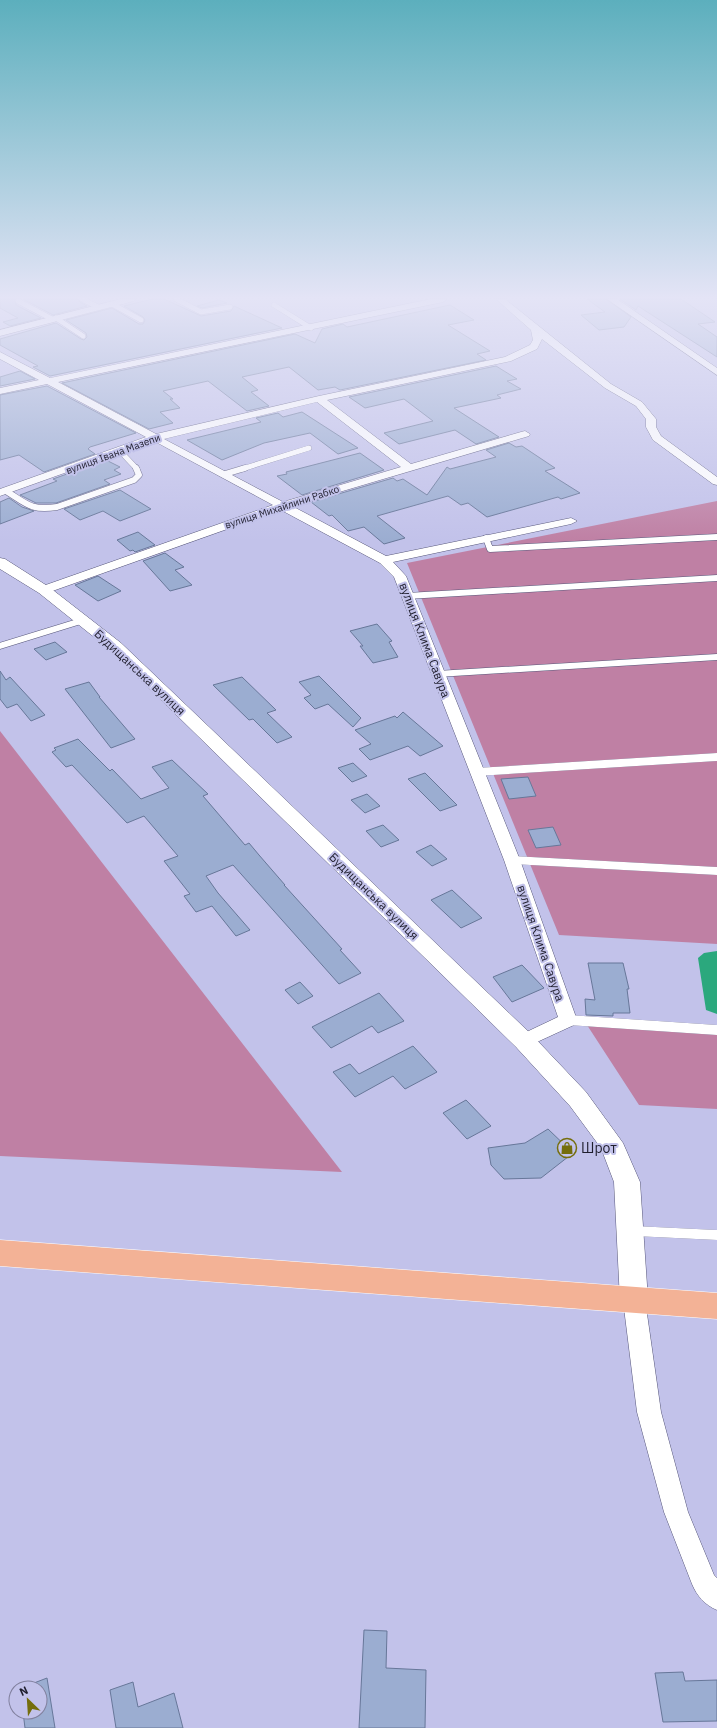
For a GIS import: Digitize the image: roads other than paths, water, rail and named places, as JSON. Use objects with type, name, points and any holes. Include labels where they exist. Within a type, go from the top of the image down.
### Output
[{"type":"highway","points":[[0,1253],[717,1306]]},
{"type":"street","points":[[0,391],[57,380]]},
{"type":"street","name":"вулиця Івана Мазепи","points":[[3,492],[154,438],[319,399],[410,380]]},
{"type":"street","points":[[600,380],[608,386],[639,404],[651,419],[651,427],[657,438],[717,482]]},
{"type":"street","name":"вулиця Клима Савура","points":[[50,381],[154,438],[284,505],[384,560],[400,576],[437,674],[512,860],[568,1020]]},
{"type":"street","points":[[319,399],[409,468]]},
{"type":"street","name":"вулиця Михайлини Рабко","points":[[44,590],[284,505],[525,434]]},
{"type":"street","points":[[384,560],[570,521]]},
{"type":"street","name":"Будищанська вулиця","points":[[0,562],[44,590],[84,620],[114,646],[524,1041],[578,1099],[611,1143],[627,1182],[634,1300]]},
{"type":"street","points":[[524,1041],[568,1020]]},
{"type":"street","points":[[634,1300],[649,1412],[676,1512],[705,1584],[717,1597]]},
{"type":"lane","points":[[225,474],[310,448]]},
{"type":"lane","points":[[3,492],[33,508],[57,507],[134,480],[139,475],[138,469],[120,451]]},
{"type":"lane","points":[[486,538],[490,550],[717,537]]},
{"type":"lane","points":[[407,596],[717,578]]},
{"type":"lane","points":[[0,646],[84,620]]},
{"type":"lane","points":[[437,674],[717,657]]},
{"type":"lane","points":[[476,772],[717,757]]},
{"type":"lane","points":[[512,860],[717,871]]},
{"type":"lane","points":[[568,1020],[717,1030]]},
{"type":"lane","points":[[629,1231],[717,1235]]},
{"type":"place","name":"Шрот","points":[[567,1148]]}]
